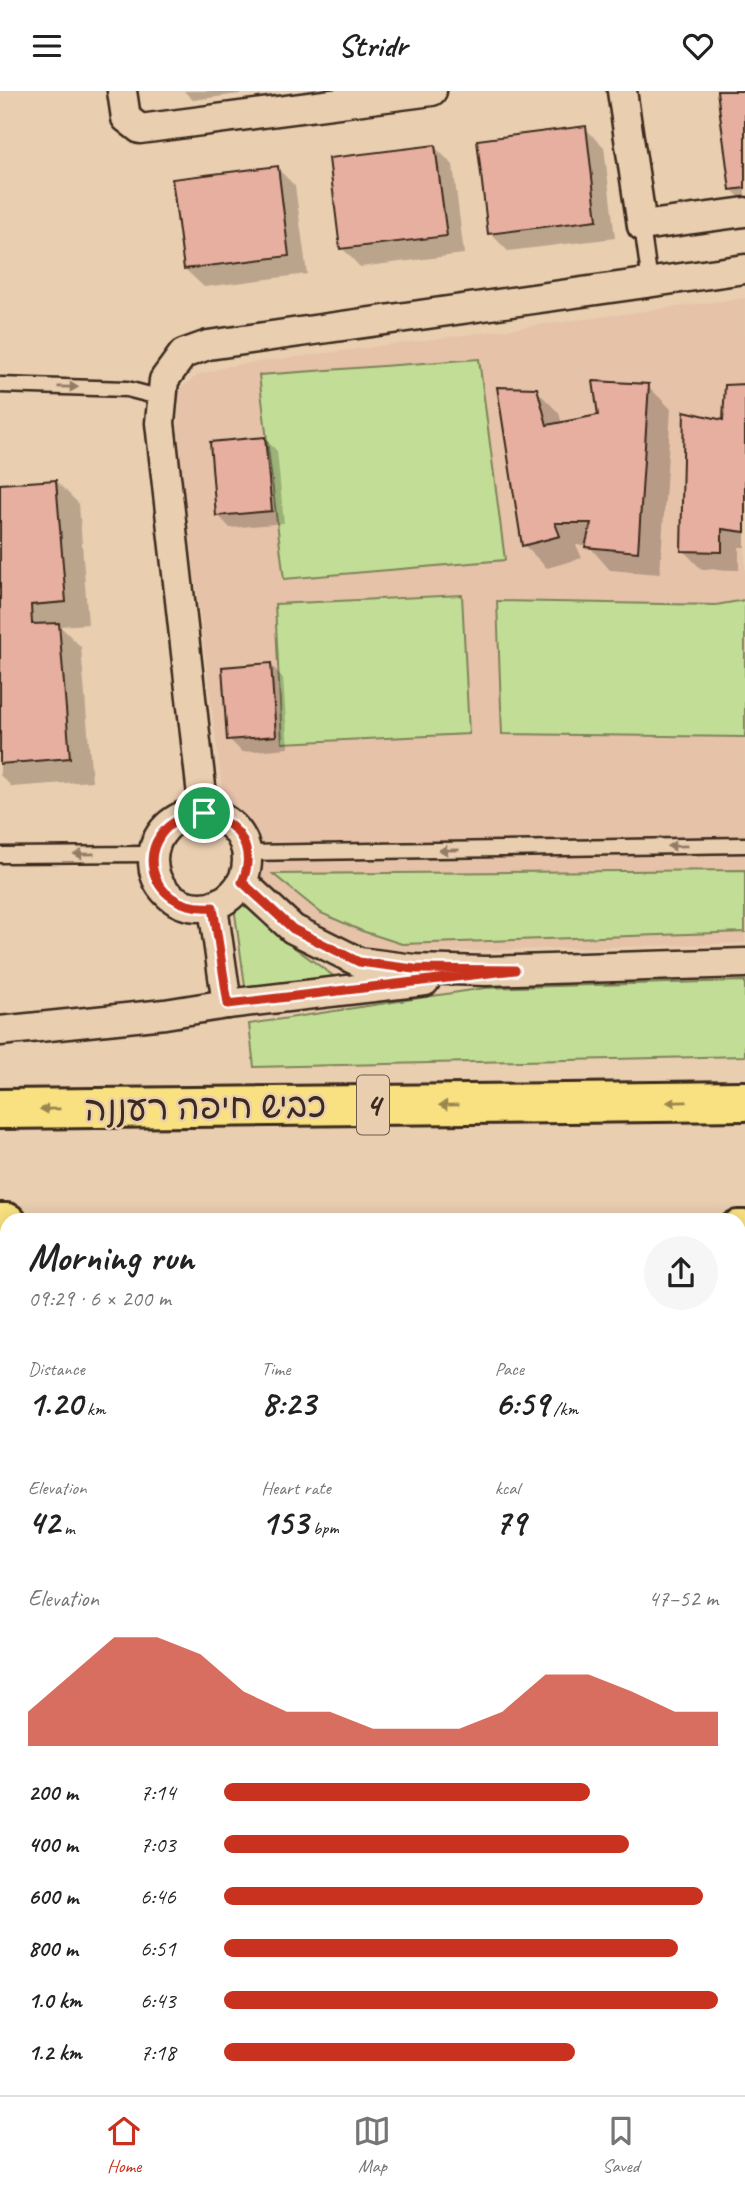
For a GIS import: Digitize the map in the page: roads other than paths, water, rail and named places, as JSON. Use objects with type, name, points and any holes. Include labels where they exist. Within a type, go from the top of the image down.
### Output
[{"type":"highway","name":"כביש חיפה רעננה","points":[[0,1109],[745,1101]]},
{"type":"street","points":[[122,91],[127,118],[140,129],[346,97],[432,91]]},
{"type":"street","points":[[622,91],[642,226],[745,212]]},
{"type":"street","points":[[204,813],[160,423],[164,380],[183,354],[208,345],[745,269]]},
{"type":"street","points":[[204,813],[225,820],[237,830],[245,844],[246,853],[248,860],[242,882],[227,900],[213,907],[182,905],[168,897],[153,870],[152,854],[157,839],[167,826],[180,817],[204,813]]},
{"type":"street","points":[[242,882],[293,929],[359,962],[414,969],[515,970],[745,963]]},
{"type":"street","points":[[213,907],[228,1004]]},
{"type":"street","points":[[0,1031],[165,1014],[515,970]]},
{"type":"lane","points":[[642,226],[650,283]]},
{"type":"lane","points":[[0,385],[127,389],[163,398]]},
{"type":"lane","points":[[246,853],[745,845]]},
{"type":"lane","points":[[0,855],[152,854]]}]
